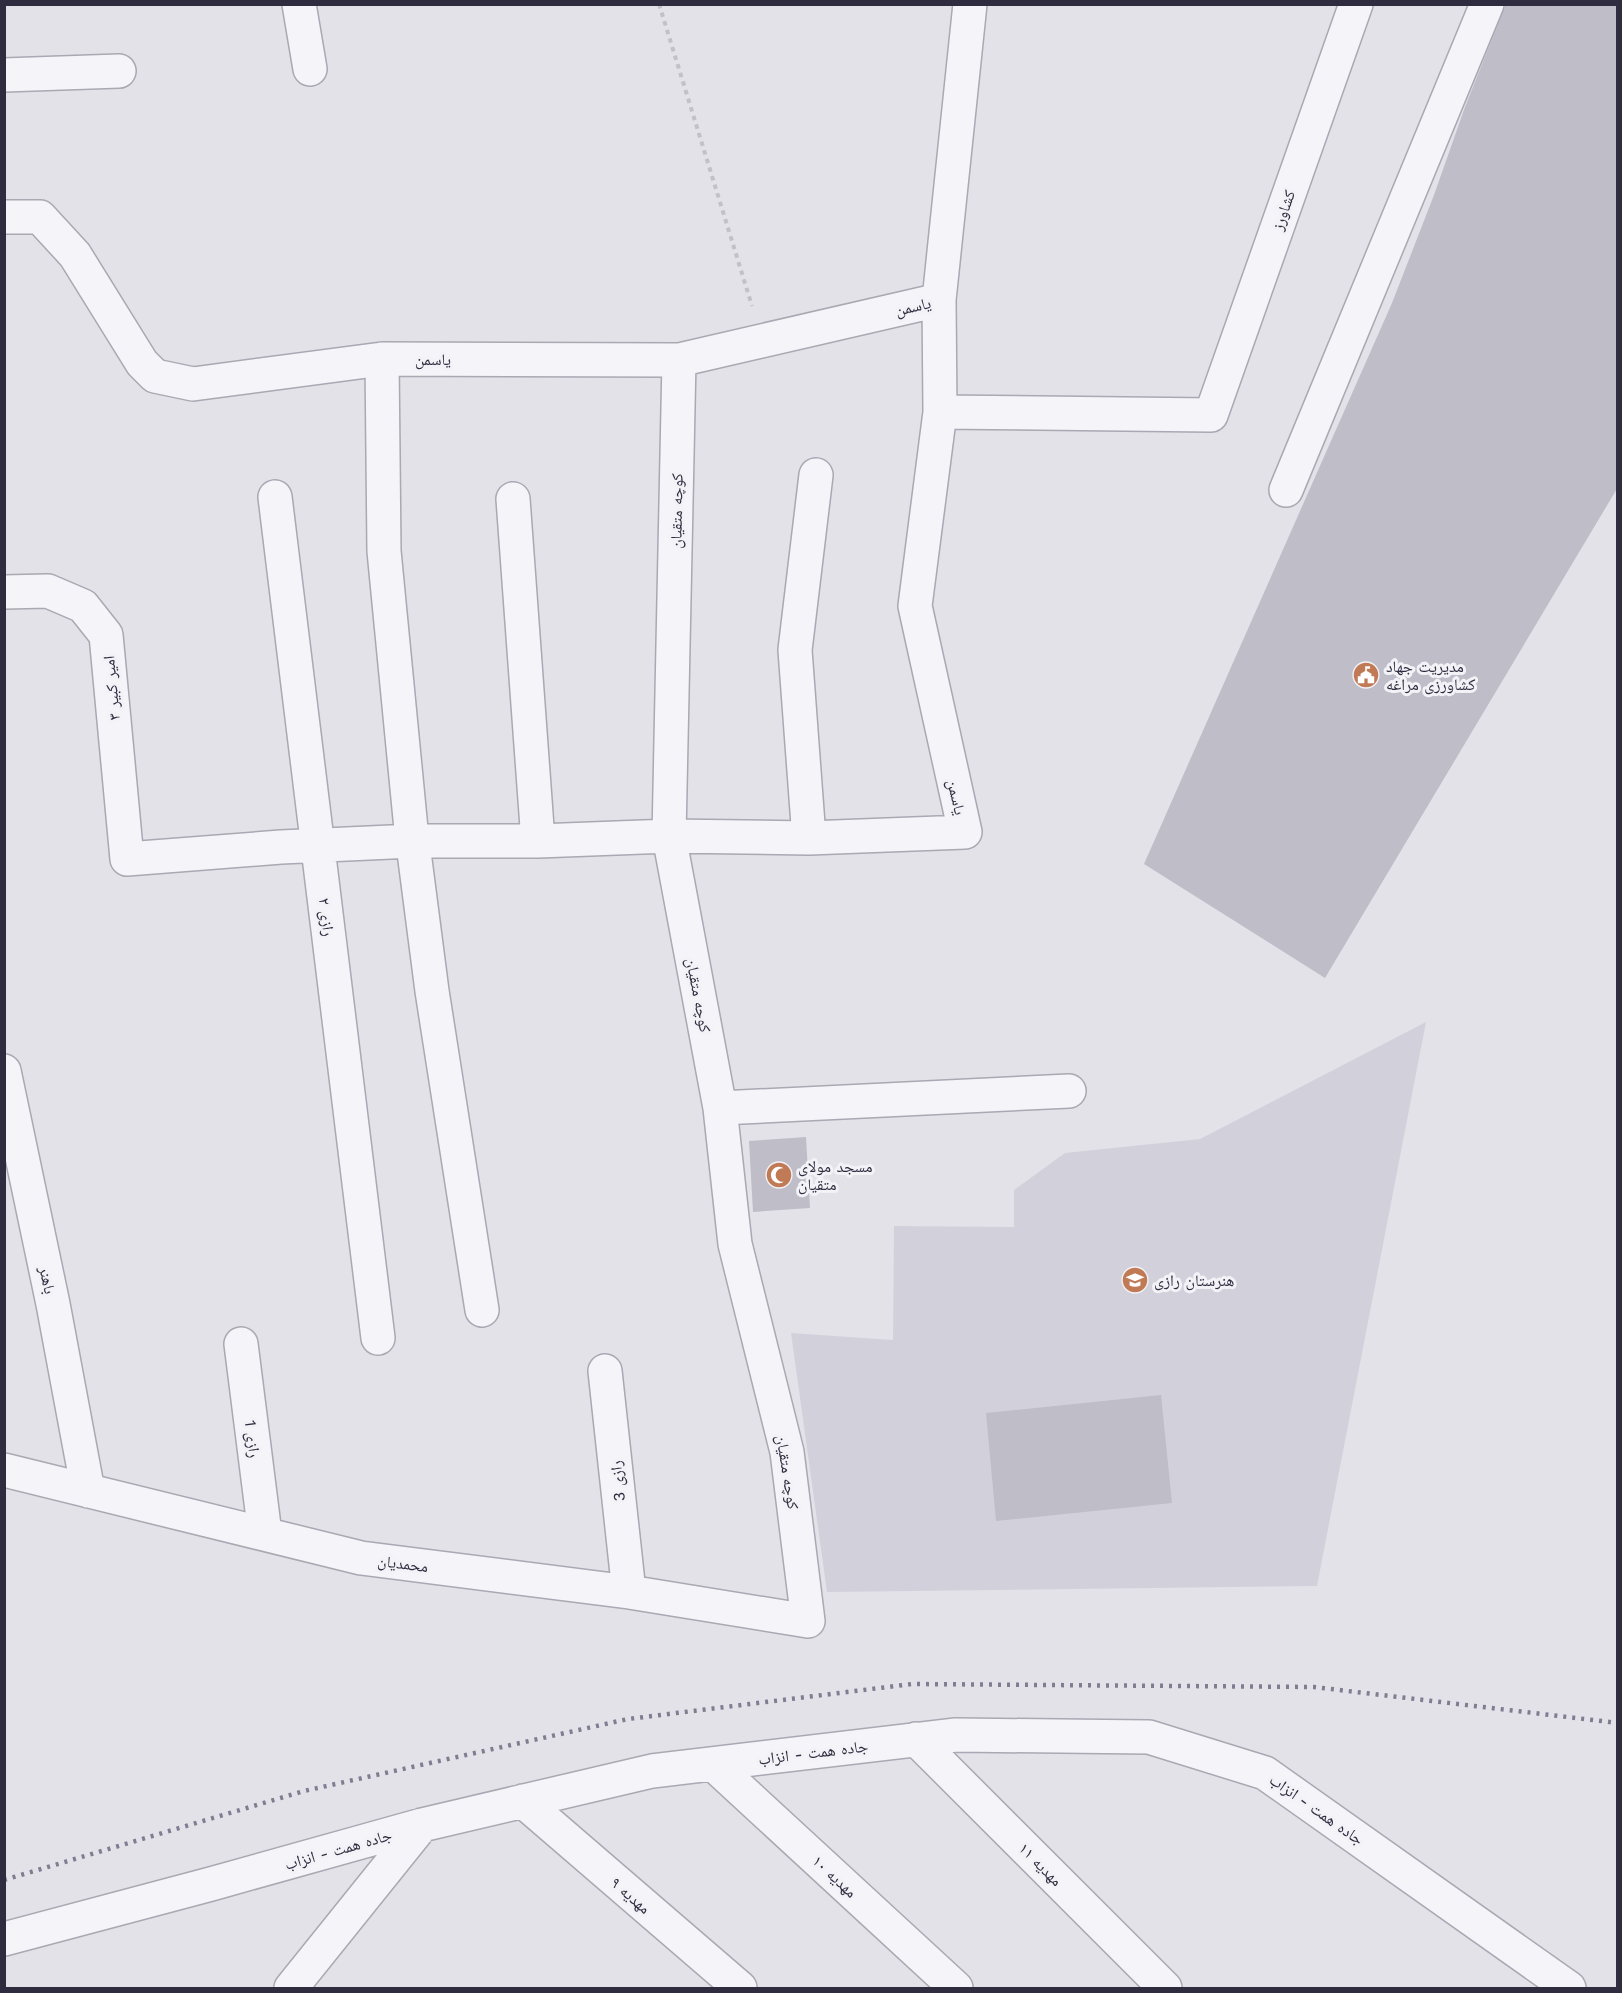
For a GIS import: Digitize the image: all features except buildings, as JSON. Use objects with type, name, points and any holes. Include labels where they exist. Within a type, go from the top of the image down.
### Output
[{"type":"street","points":[[299,4],[310,69]]},
{"type":"street","name":"یاسمن","points":[[809,838],[965,832],[915,606],[940,412],[939,300],[970,4]]},
{"type":"street","name":"کشاورز","points":[[940,412],[1211,415],[1356,4]]},
{"type":"street","points":[[1286,490],[1486,4]]},
{"type":"street","points":[[4,75],[118,71]]},
{"type":"street","name":"یاسمن","points":[[4,217],[40,217],[75,255],[142,363],[155,376],[193,384],[382,359],[679,360],[939,300]]},
{"type":"street","points":[[382,359],[384,551],[413,841],[432,991],[482,1310]]},
{"type":"street","name":"کوچه متقیان","points":[[679,360],[669,836],[720,1108],[735,1244],[787,1452],[808,1621]]},
{"type":"street","points":[[318,845],[669,836],[809,838],[795,650],[816,475]]},
{"type":"street","name":"رازی ۲","points":[[274,497],[378,1338]]},
{"type":"street","points":[[513,499],[538,841]]},
{"type":"street","name":"امیر کبیر ۳","points":[[4,592],[48,591],[83,606],[106,635],[127,859],[318,845]]},
{"type":"street","name":"باهنر","points":[[4,1071],[53,1304],[88,1491]]},
{"type":"street","points":[[720,1108],[1070,1091]]},
{"type":"street","name":"رازی 1","points":[[241,1344],[265,1534]]},
{"type":"street","name":"رازی 3","points":[[605,1371],[629,1592]]},
{"type":"street","name":"محمدیان","points":[[4,1470],[361,1558],[629,1592],[808,1621]]},
{"type":"street","name":"جاده همت - انزاب","points":[[4,1939],[422,1825],[652,1771],[956,1735],[1149,1737],[1265,1773],[1569,1989]]},
{"type":"street","name":"مهدیه ۱۱","points":[[916,1739],[1165,1989]]},
{"type":"street","name":"مهدیه ۱۰","points":[[713,1764],[956,1989]]},
{"type":"street","name":"مهدیه ۹","points":[[523,1801],[740,1989]]},
{"type":"street","points":[[295,1987],[422,1825]]},
{"type":"path","points":[[659,4],[763,341]]},
{"type":"shaded area","name":"هنرستان رازی","points":[[1426,1022],[1317,1586],[827,1592],[791,1333],[893,1340],[894,1226],[1014,1227],[1014,1190],[1065,1153],[1200,1139]]},
{"type":"railway","points":[[4,1880],[304,1791],[628,1719],[912,1684],[1314,1687],[1618,1723]]},
{"type":"place","name":"مدیریت جهاد کشاورزی مراغه","points":[[1366,675]]},
{"type":"place","name":"مسجد مولای متقیان","points":[[779,1175]]},
{"type":"place","name":"هنرستان رازی","points":[[1135,1280]]}]
